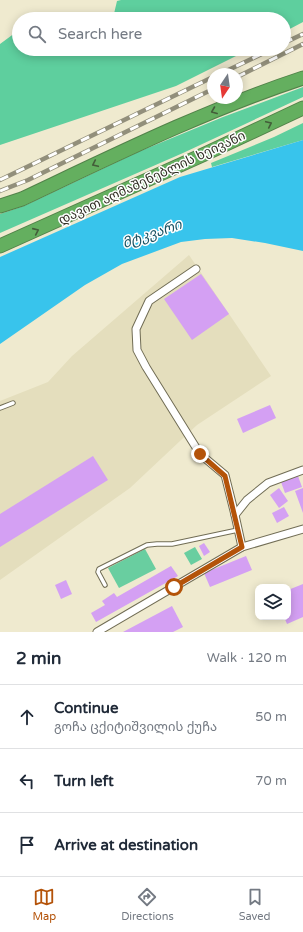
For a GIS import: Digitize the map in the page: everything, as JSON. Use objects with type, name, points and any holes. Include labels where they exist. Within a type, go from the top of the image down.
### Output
[{"type":"highway","points":[[0,206],[22,198],[163,132],[270,89],[303,78]]},
{"type":"highway","name":"დავით აღმაშენებლის ხეივანი","points":[[0,246],[303,108]]},
{"type":"street","points":[[196,269],[149,302],[136,328],[137,350],[200,454],[225,476],[242,547]]},
{"type":"street","points":[[235,515],[247,500],[268,483],[303,470]]},
{"type":"street","points":[[97,632],[242,547],[303,529]]},
{"type":"lane","points":[[0,408],[13,403]]},
{"type":"lane","points":[[105,585],[98,572],[99,570],[146,545],[172,544],[238,530]]},
{"type":"shaded area","points":[[189,255],[271,376],[197,425],[130,488],[0,580],[0,401],[48,382],[72,356]]},
{"type":"green space","points":[[303,0],[303,22],[291,28],[291,12],[114,12],[117,1]]},
{"type":"green space","points":[[12,35],[12,56],[236,56],[212,68],[207,68],[207,70],[176,86],[0,145],[0,44]]},
{"type":"green space","points":[[303,87],[303,97],[183,153],[0,233],[0,214],[24,206],[138,152],[223,117]]},
{"type":"green space","points":[[303,123],[303,140],[212,167],[211,163],[274,137]]},
{"type":"green space","points":[[195,547],[202,559],[191,565],[184,553]]},
{"type":"green space","points":[[145,549],[156,569],[119,588],[108,568]]},
{"type":"water","name":"მტკვარი","points":[[303,140],[303,251],[232,238],[181,242],[122,264],[85,285],[0,344],[0,257],[180,177]]},
{"type":"building","points":[[201,274],[229,314],[192,340],[164,299]]},
{"type":"building","points":[[270,405],[276,418],[243,433],[237,419]]},
{"type":"building","points":[[93,456],[108,480],[0,547],[0,514]]},
{"type":"building","points":[[298,476],[302,487],[285,493],[281,482]]},
{"type":"building","points":[[279,488],[288,501],[279,508],[270,495]]},
{"type":"building","points":[[303,488],[303,513],[295,491]]},
{"type":"building","points":[[284,507],[289,516],[277,523],[272,513]]},
{"type":"building","points":[[204,543],[210,552],[204,556],[199,546]]},
{"type":"building","points":[[246,556],[252,570],[210,587],[204,573]]},
{"type":"building","points":[[171,566],[178,576],[96,622],[91,613],[105,605],[102,601],[114,593],[117,597]]},
{"type":"building","points":[[66,580],[72,594],[61,599],[55,585]]},
{"type":"building","points":[[303,584],[303,617],[287,624],[285,620],[291,620],[291,589]]},
{"type":"building","points":[[172,606],[183,627],[173,632],[123,632]]},
{"type":"railway","points":[[291,40],[303,34]]},
{"type":"railway","points":[[291,50],[303,44]]},
{"type":"railway","points":[[232,68],[257,56]]},
{"type":"railway","points":[[243,74],[279,56]]},
{"type":"railway","points":[[0,180],[207,80]]},
{"type":"railway","points":[[0,191],[28,180],[207,92]]},
{"type":"route","points":[[174,587],[242,547],[225,476],[200,454]]}]
